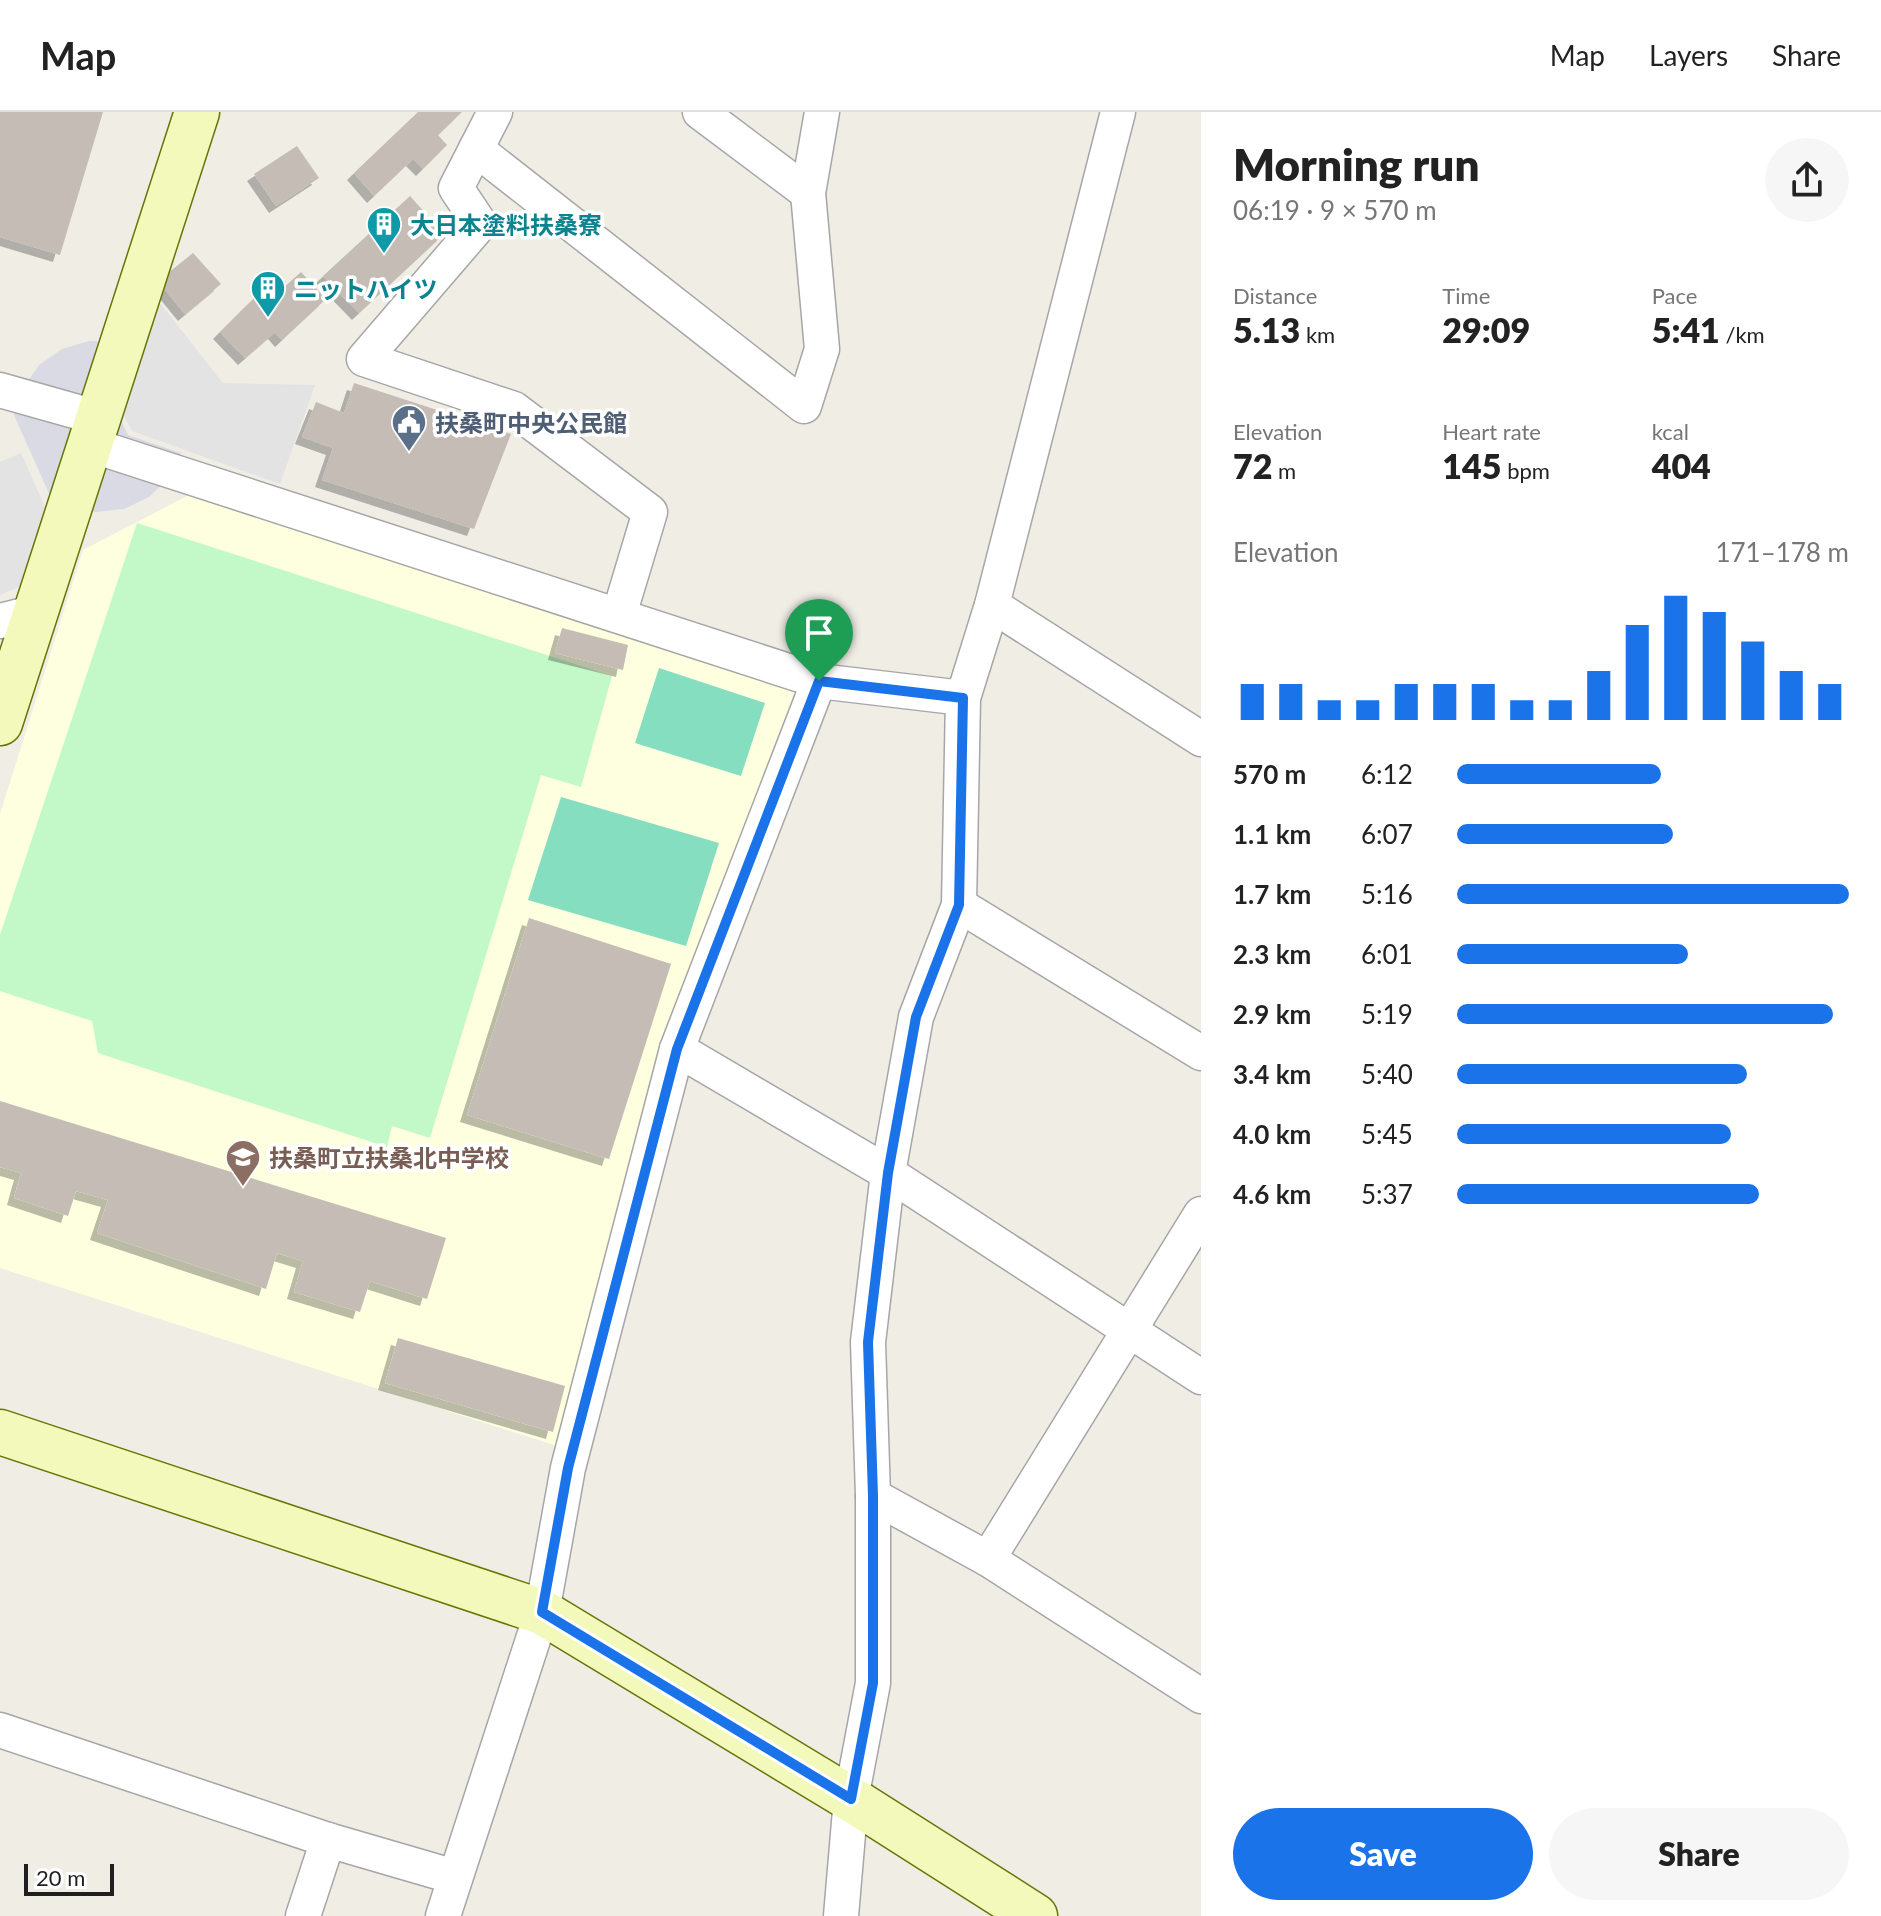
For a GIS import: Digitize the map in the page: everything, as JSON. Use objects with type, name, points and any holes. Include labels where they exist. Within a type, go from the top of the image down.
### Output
[{"type":"street","points":[[0,723],[18,617],[95,432],[197,112]]},
{"type":"street","points":[[495,112],[456,188],[480,224],[364,359],[514,409],[650,512],[619,615]]},
{"type":"street","points":[[700,112],[808,193]]},
{"type":"street","points":[[476,149],[804,406],[822,349],[808,193],[822,112]]},
{"type":"street","points":[[841,1916],[851,1799],[873,1683],[873,1496],[868,1342],[888,1173],[916,1017],[959,905],[963,698],[992,605],[1118,112]]},
{"type":"street","points":[[0,390],[95,432],[619,615],[819,681],[963,698]]},
{"type":"street","points":[[992,605],[1201,739]]},
{"type":"street","points":[[443,1916],[542,1612],[568,1468],[677,1049],[819,681]]},
{"type":"street","points":[[959,905],[1201,1053]]},
{"type":"street","points":[[677,1049],[888,1173],[1201,1377]]},
{"type":"street","points":[[988,1559],[1201,1214]]},
{"type":"street","points":[[0,1432],[542,1612],[851,1799],[1035,1916]]},
{"type":"street","points":[[873,1496],[988,1559],[1201,1696]]},
{"type":"street","points":[[0,1730],[328,1840],[455,1877]]},
{"type":"street","points":[[303,1916],[328,1840]]},
{"type":"shaded area","points":[[156,298],[223,383],[315,385],[280,484],[132,431],[124,416]]},
{"type":"shaded area","points":[[89,341],[118,342],[119,416],[128,435],[181,453],[170,477],[149,497],[124,509],[95,512],[68,506],[51,498],[14,415],[23,388],[39,365],[62,349]]},
{"type":"shaded area","points":[[21,453],[48,514],[28,583],[0,595],[0,462]]},
{"type":"shaded area","points":[[191,494],[797,691],[656,1057],[557,1446],[0,1268],[0,814],[83,550]]},
{"type":"green space","points":[[137,523],[612,676],[581,787],[541,775],[430,1138],[392,1126],[387,1147],[98,1053],[92,1021],[0,991],[0,935]]},
{"type":"green space","points":[[659,668],[765,703],[741,776],[635,743]]},
{"type":"green space","points":[[561,797],[719,843],[686,946],[528,900]]},
{"type":"building","points":[[0,112],[103,112],[60,255],[0,237]]},
{"type":"building","points":[[418,112],[462,112],[438,135],[447,145],[423,169],[413,159],[374,196],[354,173]]},
{"type":"building","points":[[297,146],[319,178],[276,206],[254,174]]},
{"type":"building","name":"大日本塗料扶桑寮","points":[[410,196],[444,234],[359,313],[323,276]]},
{"type":"building","points":[[193,253],[221,284],[185,314],[158,281]]},
{"type":"building","name":"ニットハイツ","points":[[301,272],[326,299],[282,340],[275,332],[245,358],[220,332],[254,298],[262,307]]},
{"type":"building","points":[[354,383],[511,434],[474,529],[322,480],[333,448],[302,437],[316,402],[344,413]]},
{"type":"building","points":[[562,628],[628,645],[623,670],[555,653]]},
{"type":"building","points":[[529,918],[671,964],[609,1159],[467,1115]]},
{"type":"building","points":[[0,1101],[446,1238],[427,1299],[370,1281],[360,1312],[294,1292],[303,1261],[277,1253],[266,1289],[97,1233],[108,1200],[76,1191],[68,1216],[14,1198],[21,1173],[0,1167]]},
{"type":"building","points":[[398,1338],[565,1386],[553,1432],[385,1383]]},
{"type":"place","name":"大日本塗料扶桑寮","points":[[384,255]]},
{"type":"place","name":"ニットハイツ","points":[[268,319]]},
{"type":"place","name":"扶桑町中央公民館","points":[[409,453]]},
{"type":"place","name":"扶桑町立扶桑北中学校","points":[[243,1188]]},
{"type":"route","points":[[819,681],[963,698],[959,905],[916,1017],[888,1173],[868,1342],[873,1496],[873,1683],[851,1799],[542,1612],[568,1468],[677,1049],[819,681]]}]
